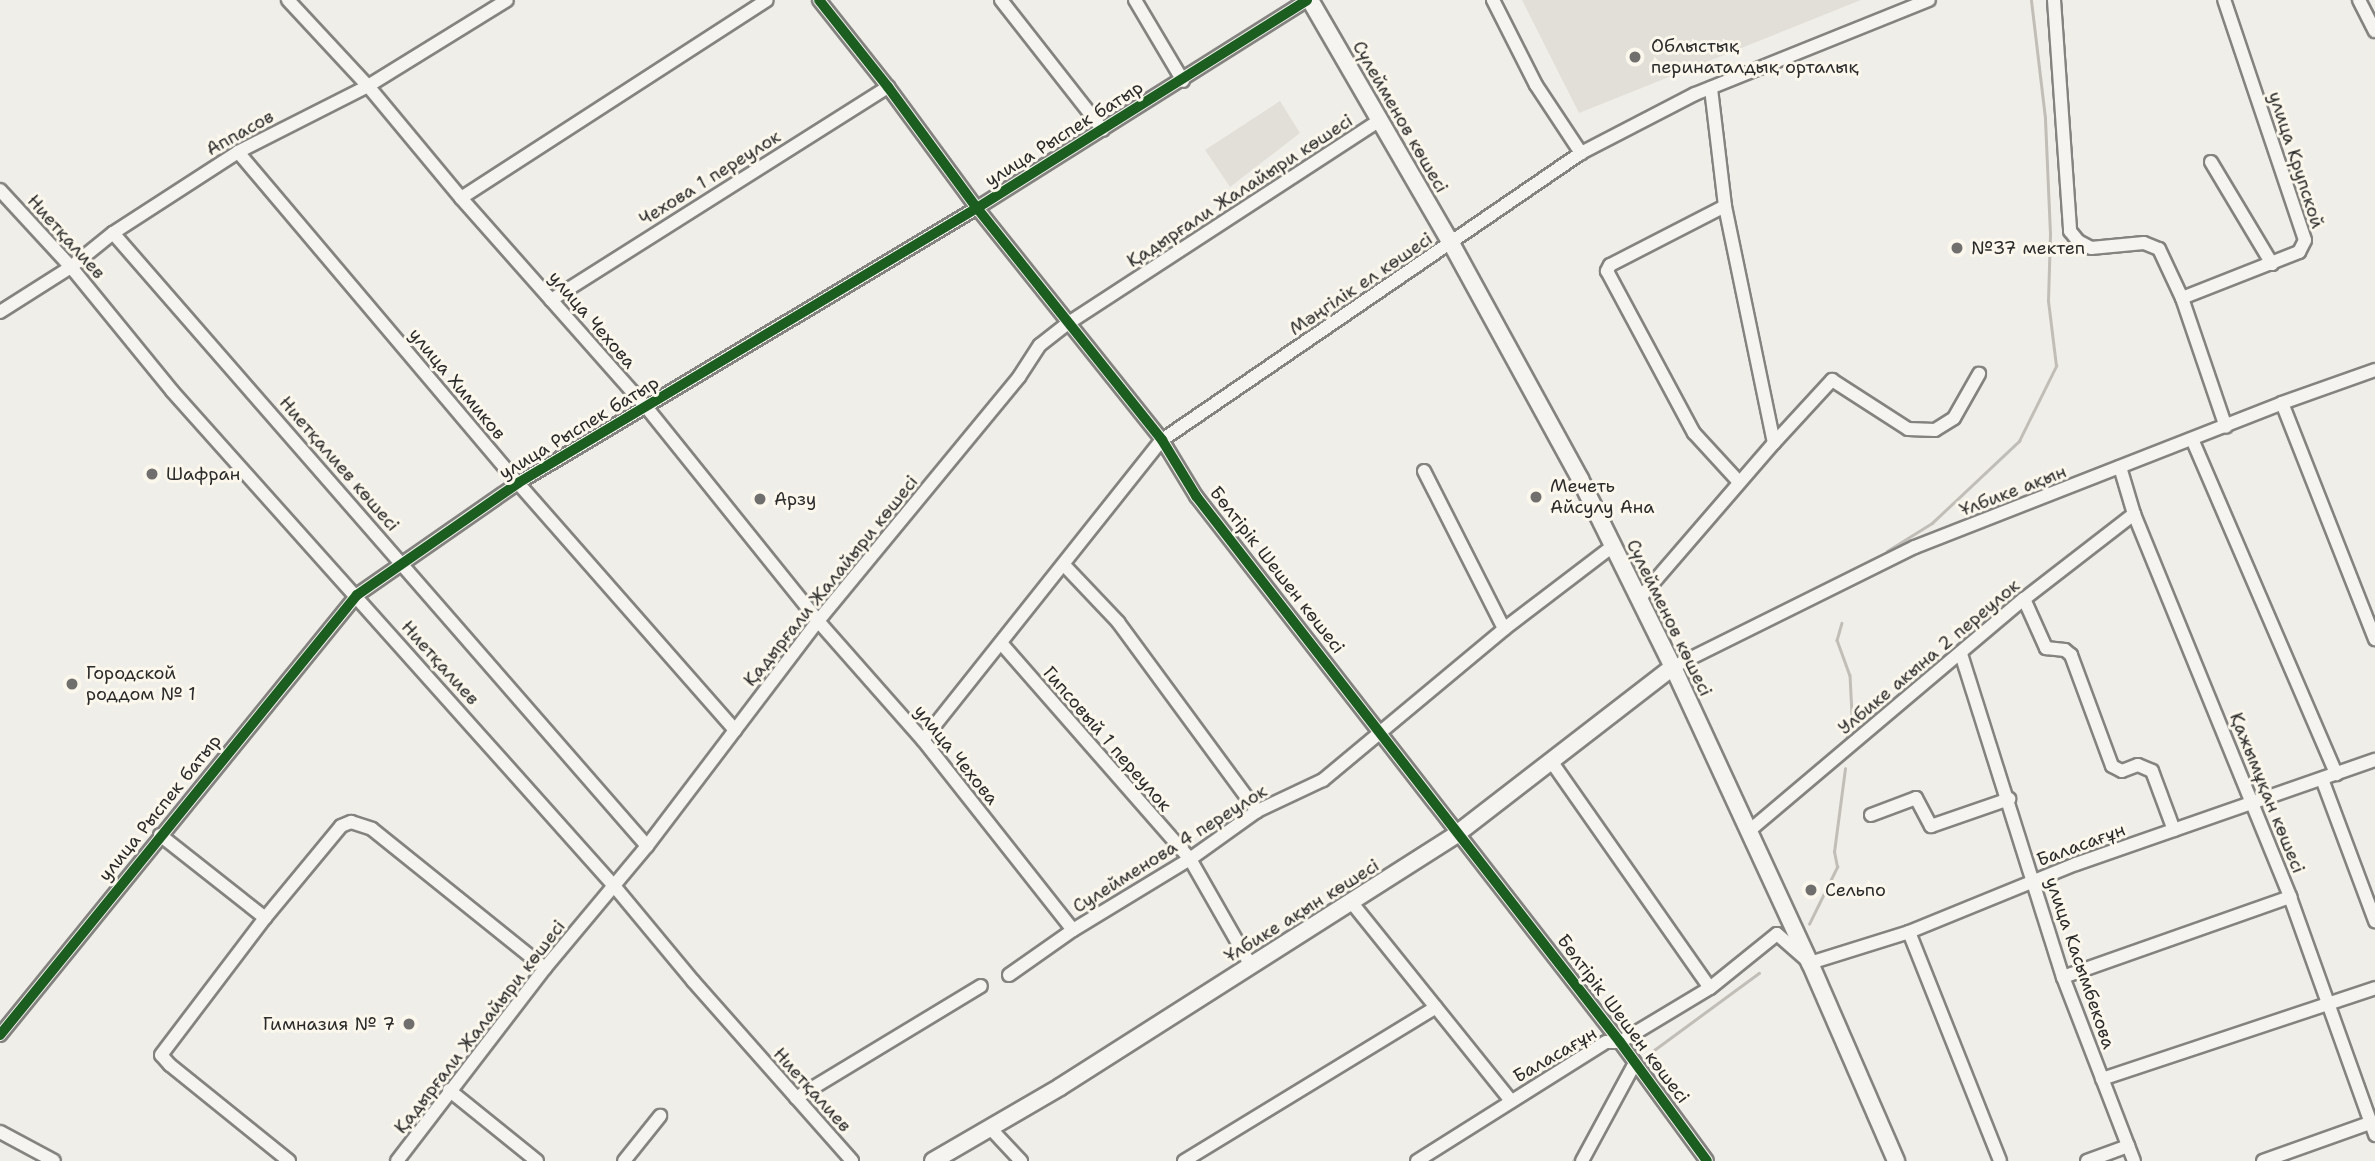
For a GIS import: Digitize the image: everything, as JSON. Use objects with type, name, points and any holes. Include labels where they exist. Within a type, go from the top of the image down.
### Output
[{"type":"main road","name":"Сүлейменов көшесі","points":[[1308,0],[1451,243],[1640,598],[1810,963],[1896,1161]]},
{"type":"main road","name":"Ұлбике ақын көшесі","points":[[933,1161],[991,1129],[1352,903],[1458,833],[1673,667]]},
{"type":"street","name":"улица Чехова","points":[[288,0],[369,86],[461,198],[647,408],[818,621],[923,740],[1073,930]]},
{"type":"street","name":"Аппасов","points":[[0,312],[71,267],[113,233],[239,152],[369,86],[507,0]]},
{"type":"street","points":[[461,198],[767,0]]},
{"type":"street","name":"Бөлтірік Шешен көшесі","points":[[819,0],[1067,324],[1162,440],[1196,496],[1347,688],[1378,735],[1458,833],[1707,1161]]},
{"type":"street","points":[[1001,0],[1103,130]]},
{"type":"street","points":[[1135,0],[1183,81]]},
{"type":"street","name":"улица Рыспек батыр","points":[[0,1035],[356,595],[518,483],[977,208],[1308,0]]},
{"type":"street","points":[[1493,0],[1536,85],[1581,153]]},
{"type":"street","name":"Мәңгілік ел көшесі","points":[[923,740],[1162,440],[1581,153],[1711,88],[1929,0]]},
{"type":"street","points":[[2054,0],[2070,231],[2077,241],[2091,247],[2152,245],[2159,249],[2182,298],[2225,427]]},
{"type":"street","name":"улица Крупской","points":[[2182,298],[2272,264],[2299,252],[2303,246],[2304,232],[2224,0]]},
{"type":"street","points":[[2359,0],[2375,31]]},
{"type":"street","name":"Чехова 1 переулок","points":[[551,300],[888,87]]},
{"type":"street","points":[[1711,88],[1725,206],[1774,443]]},
{"type":"street","name":"Қадырғали Жалайыри көшесі","points":[[397,1161],[545,968],[647,846],[818,621],[1020,377],[1040,345],[1067,324],[1380,120]]},
{"type":"street","name":"улица Химиков","points":[[239,152],[518,483],[735,730]]},
{"type":"street","points":[[2211,162],[2272,264]]},
{"type":"street","name":"Ниетқалиев","points":[[0,190],[71,267],[172,391],[615,887],[852,1161]]},
{"type":"street","points":[[1725,206],[1610,265],[1607,277],[1694,433],[1739,482]]},
{"type":"street","name":"Ниетқалиев көшесі","points":[[113,233],[647,846]]},
{"type":"street","name":"Ұлбике ақын","points":[[1673,667],[1915,547],[2282,403],[2375,370]]},
{"type":"street","points":[[1640,598],[1739,482],[1832,380],[1908,429],[1935,430],[1954,418],[1979,374]]},
{"type":"street","points":[[2282,403],[2375,639]]},
{"type":"street","points":[[2192,439],[2336,774]]},
{"type":"street","name":"Қажымұқан көшесі","points":[[2120,467],[2134,513],[2290,897],[2372,1129]]},
{"type":"street","points":[[1424,471],[1504,629]]},
{"type":"street","name":"Улбике акына 2 переулок","points":[[1749,831],[2024,599],[2134,513]]},
{"type":"street","name":"Сулейменова 4 переулок","points":[[1009,975],[1073,930],[1190,859],[1257,811],[1323,780],[1504,629],[1613,546]]},
{"type":"street","points":[[1064,565],[1118,622],[1257,811]]},
{"type":"street","points":[[2024,599],[2046,648],[2066,650],[2071,655],[2112,765],[2122,771],[2138,765],[2152,771],[2174,830]]},
{"type":"street","name":"Гипсовый 1 переулок","points":[[1001,643],[1190,859],[1251,966]]},
{"type":"street","name":"улица Касымбекова","points":[[1961,654],[2063,977],[2134,1161]]},
{"type":"street","name":"Баласағұн","points":[[1417,1161],[1606,1042],[1619,1042],[1710,988],[1777,934],[1810,963],[1909,932],[2033,881],[2375,760]]},
{"type":"street","points":[[1551,761],[1710,988]]},
{"type":"street","points":[[2322,779],[2375,921]]},
{"type":"street","points":[[1871,815],[1916,798],[1931,826],[2008,799]]},
{"type":"street","points":[[289,1161],[161,1055],[265,918],[341,826],[351,822],[372,830],[545,968]]},
{"type":"street","points":[[160,835],[265,918]]},
{"type":"street","points":[[2063,977],[2290,897]]},
{"type":"street","points":[[1352,903],[1511,1101]]},
{"type":"street","points":[[1909,932],[2000,1161]]},
{"type":"street","points":[[796,1098],[981,986]]},
{"type":"street","points":[[2102,1079],[2375,988]]},
{"type":"street","points":[[1184,1161],[1436,1007]]},
{"type":"street","points":[[1583,1161],[1635,1063]]},
{"type":"street","points":[[449,1090],[537,1161]]},
{"type":"street","points":[[624,1161],[660,1116]]},
{"type":"street","points":[[991,1129],[1021,1161]]},
{"type":"street","points":[[2263,1161],[2372,1129]]},
{"type":"street","points":[[0,1132],[54,1161]]},
{"type":"street","points":[[2087,1161],[2128,1146]]},
{"type":"shaded area","name":"Облыстық перинаталдық орталық","points":[[1522,0],[1861,0],[1579,113]]},
{"type":"shaded area","points":[[1280,101],[1300,133],[1230,187],[1205,150]]},
{"type":"waterway","points":[[1887,551],[1932,523],[2019,441],[2056,366],[2048,301],[2050,234],[2045,118],[2031,0]]},
{"type":"waterway","points":[[1842,623],[1837,640],[1850,675],[1852,715],[1847,738]]},
{"type":"waterway","points":[[1809,924],[1837,867],[1834,852],[1845,769]]},
{"type":"waterway","points":[[1650,1053],[1759,973]]},
{"type":"waterway","points":[[1573,1161],[1622,1071]]},
{"type":"cycle path","points":[[819,0],[888,87],[977,208],[1162,440],[1196,496],[1620,1042],[1707,1161]]},
{"type":"cycle path","points":[[0,1035],[357,595],[518,483],[977,208],[1307,0]]},
{"type":"place","name":"Облыстық перинаталдық орталық","points":[[1635,57]]},
{"type":"place","name":"№37 мектеп","points":[[1957,248]]},
{"type":"place","name":"Шафран","points":[[152,474]]},
{"type":"place","name":"Мечеть Айсулу Ана","points":[[1536,497]]},
{"type":"place","name":"Арзу","points":[[760,499]]},
{"type":"place","name":"Городской роддом № 1","points":[[72,684]]},
{"type":"place","name":"Сельпо","points":[[1811,890]]},
{"type":"place","name":"Гимназия № 7","points":[[409,1024]]}]
